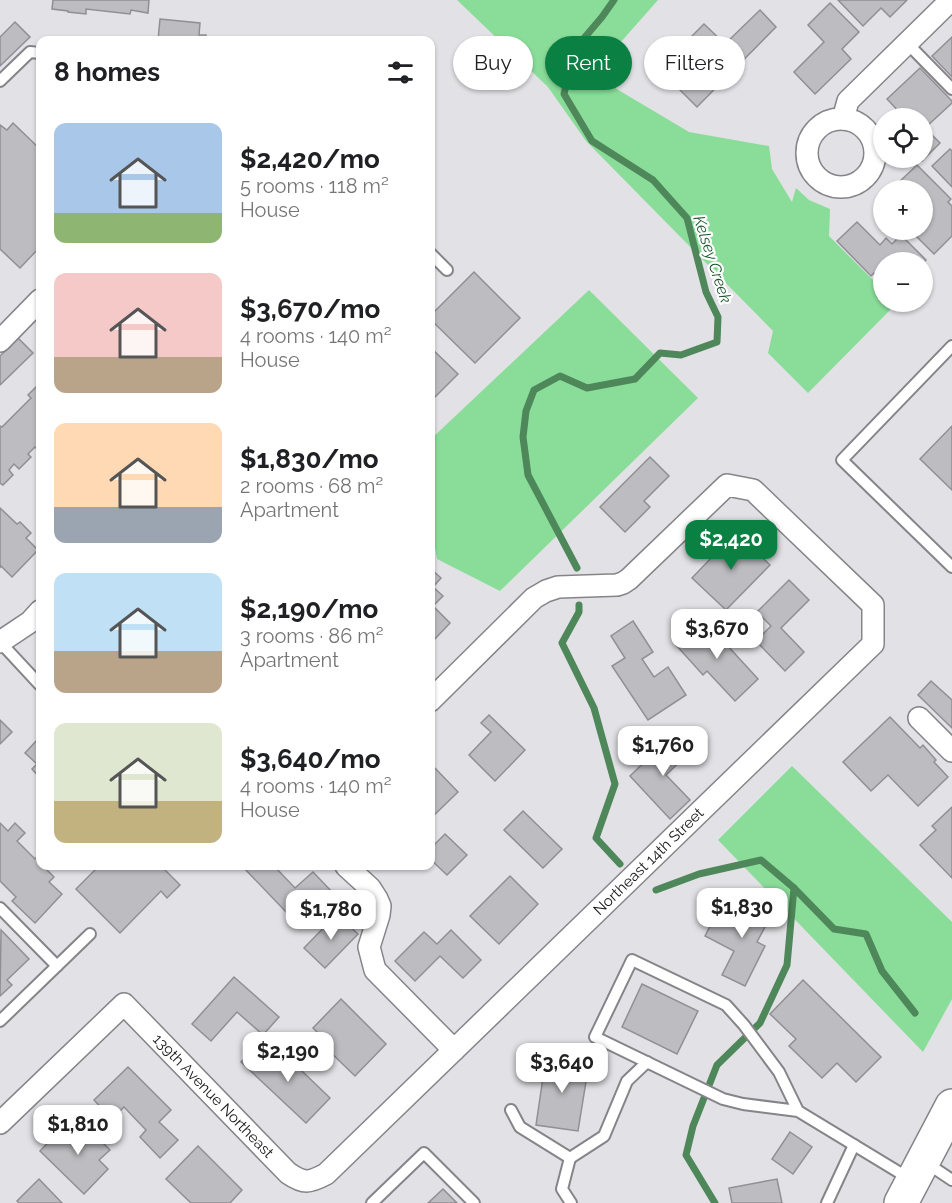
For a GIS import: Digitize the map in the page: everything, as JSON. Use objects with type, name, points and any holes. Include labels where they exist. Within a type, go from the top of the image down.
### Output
[{"type":"main road","points":[[912,1182],[952,1106]]},
{"type":"street","points":[[843,119],[848,100],[951,0]]},
{"type":"street","points":[[0,341],[36,304]]},
{"type":"street","name":"Northeast 14th Street","points":[[308,1182],[326,1174],[873,644],[873,605],[753,490],[727,484],[630,579],[617,585],[558,587],[534,598],[435,696]]},
{"type":"street","points":[[0,642],[36,615]]},
{"type":"street","points":[[919,718],[952,751]]},
{"type":"street","points":[[350,870],[370,888],[380,906],[369,947],[375,970],[454,1050]]},
{"type":"street","name":"139th Avenue Northeast","points":[[0,1123],[124,1004],[288,1173],[308,1182]]},
{"type":"lane","points":[[907,43],[952,89]]},
{"type":"lane","points":[[0,81],[30,52],[36,53]]},
{"type":"lane","points":[[435,258],[447,270]]},
{"type":"lane","points":[[952,346],[842,460],[952,567]]},
{"type":"lane","points":[[0,642],[36,681]]},
{"type":"lane","points":[[0,908],[57,966]]},
{"type":"lane","points":[[0,1021],[90,934]]},
{"type":"lane","points":[[798,1111],[779,1072],[726,1005],[632,960],[595,1037],[723,1099],[798,1111],[912,1182],[952,1180]]},
{"type":"lane","points":[[571,1203],[562,1189],[570,1158],[604,1136],[627,1082],[647,1062]]},
{"type":"lane","points":[[511,1110],[520,1127],[570,1158]]},
{"type":"lane","points":[[827,1203],[854,1145]]},
{"type":"lane","points":[[372,1203],[424,1153],[474,1203]]},
{"type":"green space","points":[[457,0],[658,0],[626,36],[545,36],[545,84],[533,73],[533,36],[495,36]]},
{"type":"green space","points":[[550,90],[618,90],[689,132],[769,146],[772,169],[792,202],[796,188],[809,200],[830,209],[829,236],[873,280],[873,312],[888,312],[808,393],[768,353],[773,331],[586,141]]},
{"type":"green space","points":[[589,290],[698,398],[500,591],[437,559],[435,548],[435,435]]},
{"type":"green space","points":[[792,766],[952,922],[952,999],[923,1052],[718,840]]},
{"type":"building","points":[[53,0],[149,0],[148,13],[131,10],[130,14],[86,9],[86,14],[52,9]]},
{"type":"building","points":[[838,0],[907,0],[890,17],[881,8],[863,26]]},
{"type":"building","points":[[830,3],[859,32],[842,49],[851,59],[815,94],[794,72],[824,42],[808,25]]},
{"type":"building","points":[[760,10],[776,27],[745,58],[745,36],[733,36]]},
{"type":"building","points":[[160,19],[200,23],[199,35],[206,35],[206,36],[158,36]]},
{"type":"building","points":[[15,22],[30,37],[0,66],[0,37]]},
{"type":"building","points":[[704,24],[717,36],[692,36]]},
{"type":"building","points":[[952,37],[952,77],[932,56]]},
{"type":"building","points":[[920,68],[952,103],[933,121],[933,108],[896,108],[887,99]]},
{"type":"building","points":[[680,90],[714,90],[697,107]]},
{"type":"building","points":[[13,123],[36,145],[36,251],[20,268],[0,249],[0,125],[7,130]]},
{"type":"building","points":[[933,136],[940,143],[933,150]]},
{"type":"building","points":[[950,149],[952,151],[952,187],[933,167]]},
{"type":"building","points":[[914,168],[920,168],[932,180],[901,180]]},
{"type":"building","points":[[933,181],[951,199],[948,202],[952,206],[952,236],[934,254],[920,240],[933,240]]},
{"type":"building","points":[[857,222],[880,245],[884,240],[892,244],[896,240],[906,240],[918,252],[873,252],[873,274],[871,276],[837,241]]},
{"type":"building","points":[[474,272],[520,318],[475,363],[435,324],[435,311]]},
{"type":"building","points":[[18,338],[33,353],[0,385],[0,356]]},
{"type":"building","points":[[435,352],[458,374],[435,397]]},
{"type":"building","points":[[36,387],[36,448],[28,454],[31,457],[19,469],[14,464],[9,470],[13,475],[3,485],[0,483],[0,426],[2,427],[31,398],[28,395]]},
{"type":"building","points":[[952,426],[952,490],[920,459]]},
{"type":"building","points":[[650,457],[669,476],[644,501],[650,507],[625,532],[600,507]]},
{"type":"building","points":[[0,508],[31,533],[26,538],[36,548],[36,552],[12,577],[1,566],[0,568]]},
{"type":"building","points":[[736,532],[770,565],[726,610],[692,578]]},
{"type":"building","points":[[435,573],[441,578],[435,585]]},
{"type":"building","points":[[789,580],[809,600],[781,628],[804,652],[785,671],[756,641],[771,626],[757,612]]},
{"type":"building","points":[[435,589],[443,596],[435,604]]},
{"type":"building","points":[[435,608],[450,623],[435,639]]},
{"type":"building","points":[[704,620],[758,679],[735,701],[707,671],[703,675],[676,645]]},
{"type":"building","points":[[633,621],[653,652],[642,659],[654,677],[668,667],[686,695],[648,720],[612,666],[625,658],[611,636]]},
{"type":"building","points":[[931,681],[952,700],[952,728],[918,695]]},
{"type":"building","points":[[489,715],[525,750],[495,781],[469,755],[491,732],[481,723]]},
{"type":"building","points":[[890,717],[920,748],[923,745],[948,777],[918,806],[888,775],[871,791],[843,762]]},
{"type":"building","points":[[0,720],[12,732],[0,744]]},
{"type":"building","points":[[673,734],[690,752],[666,775],[690,800],[670,819],[630,776]]},
{"type":"building","points":[[36,741],[36,763],[25,753]]},
{"type":"building","points":[[435,768],[458,792],[435,814]]},
{"type":"building","points":[[952,807],[952,878],[920,845],[936,830],[932,826]]},
{"type":"building","points":[[523,811],[562,849],[543,868],[504,830]]},
{"type":"building","points":[[0,823],[8,831],[15,823],[25,833],[17,841],[36,858],[36,870],[47,870],[54,877],[49,882],[62,894],[35,923],[12,901],[16,897],[0,881]]},
{"type":"building","points":[[445,834],[467,855],[447,875],[435,864],[435,844]]},
{"type":"building","points":[[95,870],[165,870],[180,885],[167,898],[161,891],[120,933],[76,889]]},
{"type":"building","points":[[246,870],[278,870],[295,888],[313,872],[333,893],[314,910],[305,900],[289,915]]},
{"type":"building","points":[[510,876],[538,904],[499,944],[470,916]]},
{"type":"building","points":[[749,897],[774,910],[757,942],[765,946],[745,986],[722,975],[734,951],[705,936],[717,913],[736,923]]},
{"type":"building","points":[[337,914],[358,934],[325,968],[304,948]]},
{"type":"building","points":[[1,930],[29,959],[7,980],[12,985],[0,996]]},
{"type":"building","points":[[451,930],[481,960],[463,978],[440,956],[415,981],[395,961],[424,932],[437,944]]},
{"type":"building","points":[[234,977],[279,1017],[263,1035],[237,1012],[211,1041],[192,1024]]},
{"type":"building","points":[[803,980],[881,1057],[856,1082],[837,1063],[822,1078],[789,1046],[796,1039],[770,1014]]},
{"type":"building","points":[[642,984],[698,1011],[677,1054],[622,1027]]},
{"type":"building","points":[[341,999],[386,1044],[355,1076],[324,1046],[327,1042],[313,1028]]},
{"type":"building","points":[[279,1049],[330,1098],[306,1123],[241,1062],[252,1050],[266,1063]]},
{"type":"building","points":[[546,1057],[589,1063],[578,1131],[536,1125]]},
{"type":"building","points":[[128,1067],[171,1110],[159,1122],[178,1140],[160,1158],[140,1137],[146,1130],[124,1107],[112,1119],[94,1100]]},
{"type":"building","points":[[65,1125],[75,1135],[85,1125],[110,1150],[99,1160],[108,1169],[84,1194],[40,1151]]},
{"type":"building","points":[[790,1132],[812,1147],[793,1174],[772,1159]]},
{"type":"building","points":[[198,1146],[242,1190],[230,1203],[191,1203],[166,1179]]},
{"type":"building","points":[[39,1179],[62,1203],[19,1203],[17,1201]]},
{"type":"building","points":[[777,1179],[782,1203],[732,1203],[729,1188]]},
{"type":"building","points":[[443,1189],[457,1203],[428,1203]]},
{"type":"waterway","name":"Kelsey Creek","points":[[577,568],[528,475],[523,437],[526,411],[534,390],[560,376],[587,388],[635,379],[660,353],[681,355],[717,342],[718,317],[706,292],[687,218],[653,180],[592,141],[564,94],[574,50],[614,0]]},
{"type":"waterway","name":"Kelsey Creek","points":[[579,605],[579,612],[562,643],[594,708],[615,784],[596,838],[620,864]]},
{"type":"waterway","name":"Kelsey Creek","points":[[656,890],[699,874],[761,860],[794,888],[787,965],[760,1023],[717,1065],[693,1126],[686,1155],[715,1203]]},
{"type":"waterway","points":[[794,888],[834,929],[866,934],[882,971],[915,1013]]}]
